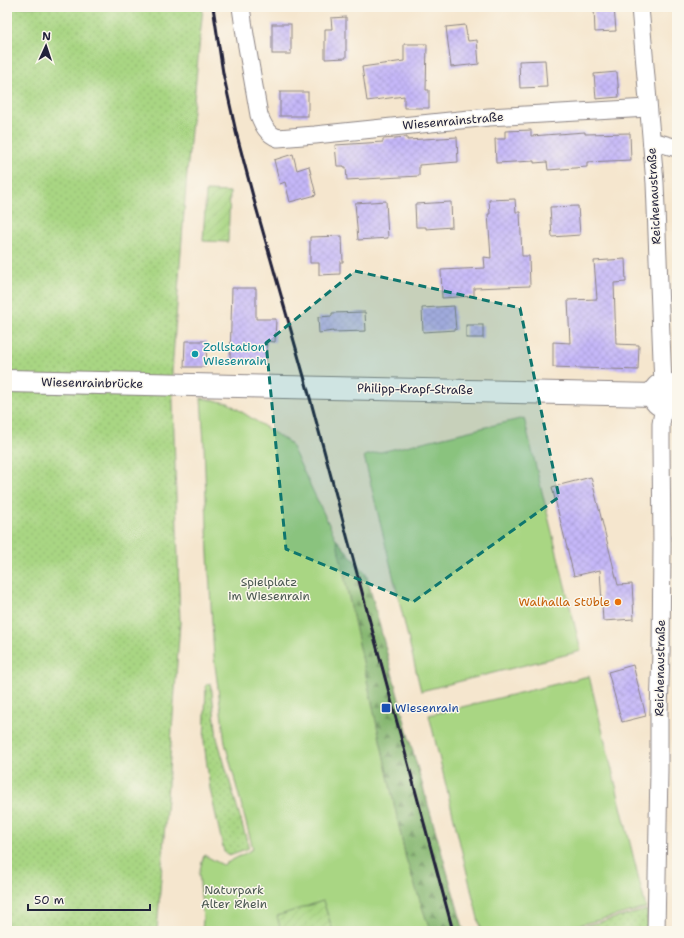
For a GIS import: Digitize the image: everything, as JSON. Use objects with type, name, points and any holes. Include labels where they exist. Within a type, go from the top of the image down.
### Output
[{"type":"street","name":"Wiesenrainstraße","points":[[241,7],[244,35],[259,115],[262,124],[267,131],[278,138],[489,117],[648,108]]},
{"type":"street","name":"Reichenaustraße","points":[[640,7],[655,183],[667,395],[661,424],[661,652],[656,931]]},
{"type":"street","points":[[652,144],[666,144],[677,148]]},
{"type":"street","name":"Wiesenrainbrücke","points":[[7,381],[176,385]]},
{"type":"street","name":"Philipp-Krapf-Straße","points":[[176,385],[667,395]]},
{"type":"highlighted area","points":[[355,271],[520,308],[559,497],[413,602],[286,549],[266,343]]},
{"type":"green space","points":[[7,7],[203,7],[187,172],[172,371],[180,623],[157,931],[7,931]]},
{"type":"green space","points":[[206,191],[230,192],[228,242],[203,241]]},
{"type":"green space","points":[[201,398],[228,403],[290,443],[336,539],[406,859],[430,931],[333,931],[323,901],[278,916],[281,931],[202,931],[203,919],[199,873],[204,855],[223,865],[253,849],[225,743],[214,657]]},
{"type":"green space","points":[[524,418],[581,651],[421,691],[364,456]]},
{"type":"green space","points":[[336,539],[366,573],[409,738],[464,931],[430,931],[406,859]]},
{"type":"green space","points":[[589,676],[646,908],[555,931],[481,931],[429,715]]},
{"type":"green space","points":[[211,683],[217,738],[249,848],[229,855],[224,852],[210,789],[204,742],[206,685]]},
{"type":"green space","points":[[323,901],[333,931],[281,931],[277,916]]},
{"type":"green space","points":[[647,910],[648,931],[564,931]]},
{"type":"building","points":[[614,7],[616,31],[595,32],[594,8]]},
{"type":"building","points":[[346,17],[346,58],[325,59],[325,29],[332,29],[331,18]]},
{"type":"building","points":[[272,24],[291,24],[291,54],[272,54]]},
{"type":"building","points":[[465,25],[468,41],[477,40],[479,64],[451,67],[446,27]]},
{"type":"building","points":[[404,44],[427,44],[426,90],[429,90],[429,108],[404,108],[404,96],[367,101],[362,67],[404,61]]},
{"type":"building","points":[[545,60],[547,87],[520,88],[519,61]]},
{"type":"building","points":[[617,72],[619,97],[596,99],[594,74]]},
{"type":"building","points":[[280,92],[308,92],[308,116],[280,116]]},
{"type":"building","points":[[531,130],[531,136],[585,132],[585,134],[630,133],[631,160],[587,162],[587,167],[548,170],[547,162],[534,163],[534,161],[496,163],[495,139],[505,139],[505,131]]},
{"type":"building","points":[[407,137],[407,140],[457,137],[458,162],[419,165],[419,176],[347,180],[346,167],[337,166],[335,145],[383,142],[383,139]]},
{"type":"building","points":[[293,154],[297,170],[309,166],[316,195],[290,202],[285,182],[280,184],[274,160]]},
{"type":"building","points":[[515,199],[516,212],[520,212],[522,256],[529,256],[530,286],[474,288],[474,296],[442,298],[441,270],[485,268],[484,257],[491,258],[488,214],[490,214],[489,200]]},
{"type":"building","points":[[386,201],[388,238],[358,240],[355,203]]},
{"type":"building","points":[[451,202],[452,227],[426,229],[426,227],[416,227],[415,204]]},
{"type":"building","points":[[578,206],[580,235],[552,237],[550,207]]},
{"type":"building","points":[[342,236],[343,262],[340,262],[340,274],[319,275],[319,263],[310,263],[310,237]]},
{"type":"building","points":[[625,259],[626,282],[614,283],[616,344],[639,345],[638,370],[553,367],[553,342],[570,343],[568,300],[597,299],[594,261]]},
{"type":"building","points":[[232,288],[256,288],[256,319],[276,319],[275,342],[267,341],[266,362],[230,361]]},
{"type":"building","points":[[454,306],[456,330],[423,332],[422,308]]},
{"type":"building","points":[[365,312],[366,331],[333,331],[319,333],[318,317],[332,316],[332,313]]},
{"type":"building","points":[[466,325],[483,325],[483,338],[466,338]]},
{"type":"building","name":"Zollstation Wiesenrain","points":[[185,341],[207,341],[206,367],[184,367]]},
{"type":"building","points":[[591,477],[618,585],[632,584],[634,619],[603,621],[600,570],[574,576],[552,487]]},
{"type":"building","points":[[633,665],[646,716],[622,722],[608,672]]},
{"type":"railway","points":[[213,7],[223,73],[236,132],[307,387],[453,931]]},
{"type":"place","name":"Zollstation Wiesenrain","points":[[195,354]]},
{"type":"place","name":"Walhalla Stüble","points":[[618,602]]},
{"type":"place","name":"Wiesenrain","points":[[386,708]]},
{"type":"park label","name":"Spielplatz im Wiesenrain","points":[[269,589]]},
{"type":"park label","name":"Naturpark Alter Rhein","points":[[234,897]]}]
